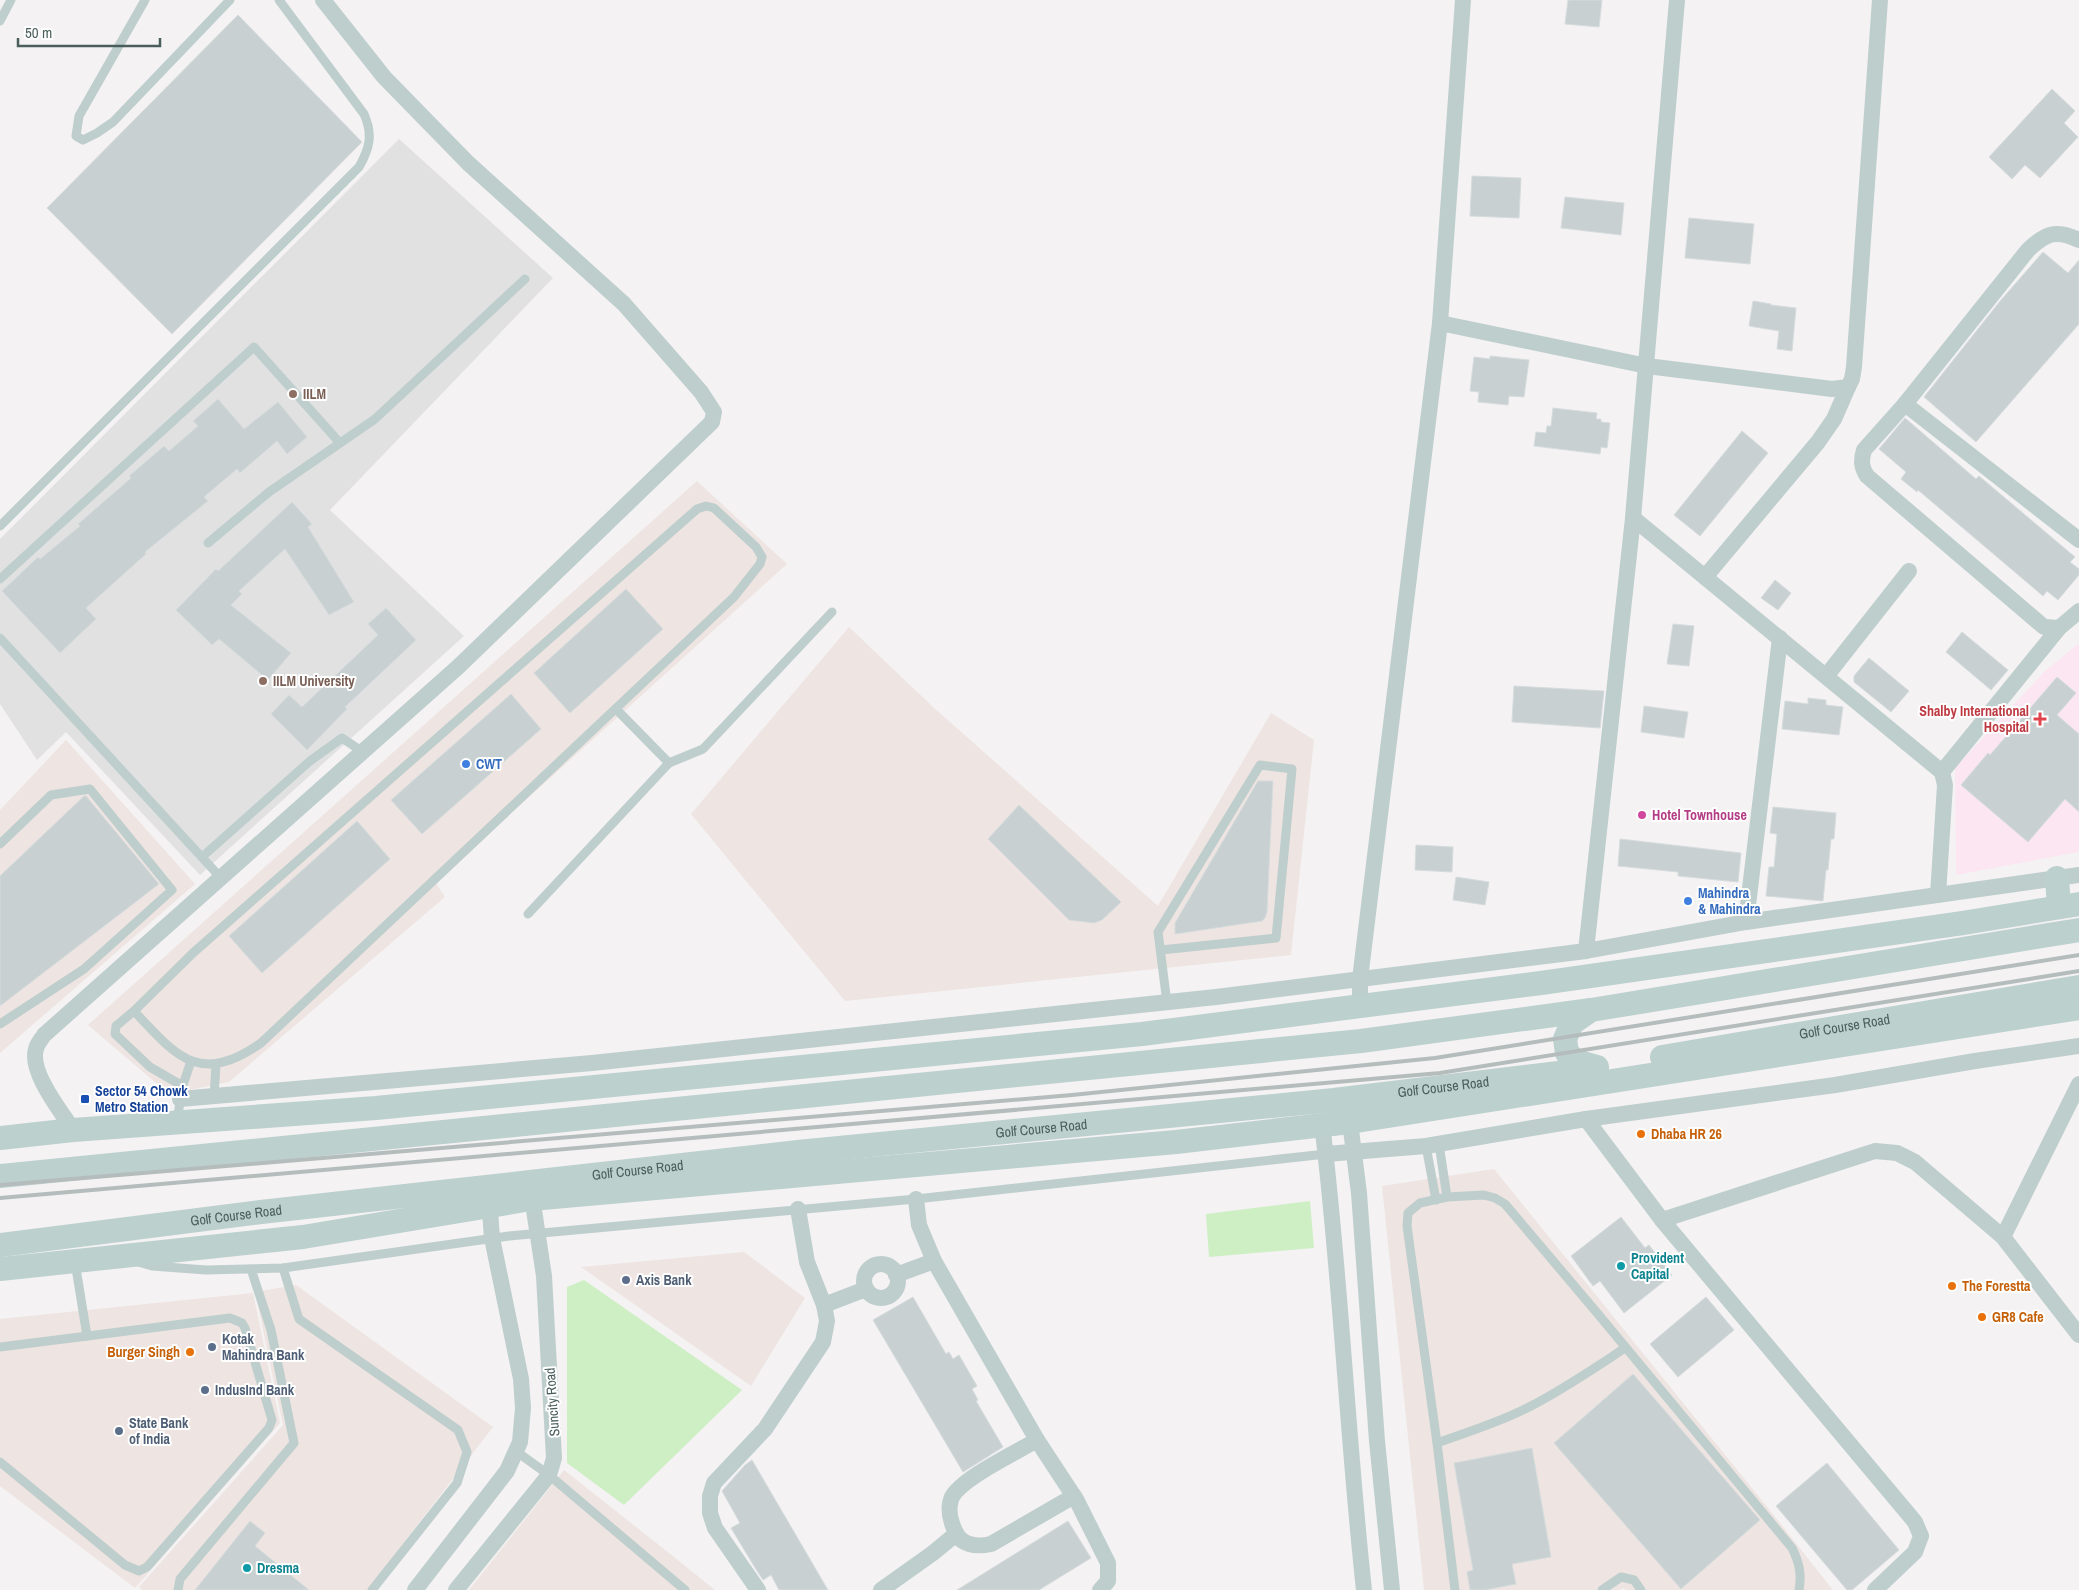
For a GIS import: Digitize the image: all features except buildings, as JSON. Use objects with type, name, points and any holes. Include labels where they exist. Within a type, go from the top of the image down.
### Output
[{"type":"main road","points":[[0,1138],[73,1130],[436,1103],[1142,1034],[1541,983],[1963,924],[2069,905],[2068,877]]},
{"type":"main road","points":[[0,1176],[1361,1040],[1591,1010],[2079,930]]},
{"type":"main road","name":"Golf Course Road","points":[[0,1245],[261,1212],[488,1196],[788,1153],[1352,1098],[1599,1068],[2079,987]]},
{"type":"main road","points":[[531,1191],[1176,1142],[1350,1122],[2079,1008]]},
{"type":"main road","points":[[1591,1010],[1572,1023],[1564,1038],[1567,1053],[1576,1061],[1599,1068]]},
{"type":"main road","points":[[1142,1034],[1144,1062]]},
{"type":"main road","points":[[385,1138],[436,1103]]},
{"type":"main road","points":[[1175,1115],[1176,1142]]},
{"type":"main road","points":[[0,1269],[303,1237],[488,1196]]},
{"type":"street","points":[[73,1130],[38,1072],[34,1055],[36,1047],[44,1036],[458,667],[712,422],[714,412],[701,392],[624,304],[468,163],[384,77],[323,0]]},
{"type":"street","points":[[1360,1006],[1360,979],[1440,323],[1463,0]]},
{"type":"street","points":[[1586,951],[1633,518],[1677,0]]},
{"type":"street","points":[[1705,577],[1818,442],[1834,419],[1852,380],[1880,0]]},
{"type":"street","points":[[2059,628],[2044,627],[1867,476],[1862,464],[1864,450],[1905,404],[2028,250],[2041,238],[2053,234],[2067,234],[2079,240]]},
{"type":"street","points":[[1440,323],[1647,366],[1832,389],[1848,387]]},
{"type":"street","points":[[1905,404],[2079,540]]},
{"type":"street","points":[[1633,518],[1942,772],[1945,785],[1938,895]]},
{"type":"street","points":[[1827,676],[1909,571]]},
{"type":"street","points":[[1942,772],[2059,628],[2079,611]]},
{"type":"street","points":[[1746,922],[1780,638]]},
{"type":"street","points":[[182,1094],[214,1097],[582,1064],[1166,1003],[1586,951],[1746,922],[2068,877]]},
{"type":"street","points":[[1326,1154],[1433,1145],[1586,1119],[1836,1085],[1976,1061],[2079,1046]]},
{"type":"street","points":[[2003,1237],[2079,1084]]},
{"type":"street","points":[[1586,1119],[1662,1220],[1915,1522],[1921,1536],[1915,1552],[1875,1590]]},
{"type":"street","points":[[1350,1122],[1355,1153],[1377,1440],[1392,1590]]},
{"type":"street","points":[[1322,1124],[1335,1246],[1350,1443],[1364,1590]]},
{"type":"street","points":[[1662,1220],[1875,1151],[1897,1153],[1915,1162],[2003,1237],[2079,1335]]},
{"type":"street","name":"Suncity Road","points":[[456,1590],[549,1475],[554,1458],[555,1448],[544,1276],[531,1191]]},
{"type":"street","name":"Suncity Road","points":[[415,1590],[507,1472],[516,1452],[522,1428],[521,1378],[492,1238],[488,1196]]},
{"type":"street","points":[[916,1199],[919,1225],[934,1261],[1038,1440],[1074,1496],[1108,1563],[1108,1580],[1100,1590]]},
{"type":"street","points":[[758,1590],[714,1528],[710,1513],[710,1496],[714,1483],[766,1428],[823,1342],[827,1322],[824,1305],[807,1262],[798,1209]]},
{"type":"street","points":[[896,1275],[934,1261]]},
{"type":"street","points":[[884,1265],[889,1267],[896,1275],[897,1286],[890,1295],[879,1298],[866,1289],[864,1278],[869,1269],[874,1266],[884,1265]]},
{"type":"street","points":[[824,1305],[866,1289]]},
{"type":"street","points":[[1038,1440],[958,1489],[952,1498],[949,1509],[956,1534],[961,1540],[976,1547],[990,1544],[1074,1496]]},
{"type":"street","points":[[1350,1443],[1377,1440]]},
{"type":"street","points":[[882,1590],[956,1534]]},
{"type":"street","points":[[1359,1546],[1387,1542]]},
{"type":"lane","points":[[0,21],[11,0]]},
{"type":"lane","points":[[145,0],[79,116],[76,136],[83,140],[113,122],[230,0]]},
{"type":"lane","points":[[0,526],[359,167],[367,153],[370,140],[369,125],[364,114],[279,0]]},
{"type":"lane","points":[[208,544],[269,492],[375,419],[525,279]]},
{"type":"lane","points":[[0,579],[254,347],[340,443]]},
{"type":"lane","points":[[134,1011],[166,1046],[184,1059],[191,1061],[216,1064],[248,1052],[261,1043],[734,597],[760,564],[762,557],[756,547],[714,508],[706,506],[696,509],[193,953],[116,1026],[115,1034],[143,1061],[178,1083],[182,1094]]},
{"type":"lane","points":[[528,914],[669,763],[703,748],[832,612]]},
{"type":"lane","points":[[0,638],[221,878]]},
{"type":"lane","points":[[616,709],[669,763]]},
{"type":"lane","points":[[202,857],[310,761],[342,738],[363,752]]},
{"type":"lane","points":[[1161,950],[1276,938],[1292,769],[1260,766],[1158,932],[1166,1003]]},
{"type":"lane","points":[[0,844],[51,795],[90,789],[172,890],[84,969],[0,1024]]},
{"type":"lane","points":[[176,1123],[191,1061]]},
{"type":"lane","points":[[214,1097],[216,1064]]},
{"type":"lane","points":[[1433,1145],[1442,1164],[1447,1197]]},
{"type":"lane","points":[[1433,1145],[1430,1166],[1436,1200]]},
{"type":"lane","points":[[119,1256],[152,1266],[206,1270],[283,1268],[492,1238],[916,1199],[1326,1154]]},
{"type":"lane","points":[[1455,1590],[1407,1226],[1408,1213],[1420,1203],[1447,1197],[1484,1196],[1494,1198],[1505,1204],[1792,1548],[1798,1559],[1801,1574],[1799,1590]]},
{"type":"lane","points":[[75,1262],[87,1336]]},
{"type":"lane","points":[[283,1268],[299,1319],[458,1430],[467,1452],[457,1483],[372,1590]]},
{"type":"lane","points":[[178,1590],[180,1579],[294,1444],[271,1330],[251,1269]]},
{"type":"lane","points":[[0,1347],[230,1318],[237,1320],[245,1328],[272,1420],[270,1428],[147,1567],[139,1570],[125,1566],[0,1462]]},
{"type":"lane","points":[[1437,1443],[1526,1409],[1564,1388],[1625,1348]]},
{"type":"lane","points":[[516,1452],[549,1475],[685,1590]]},
{"type":"lane","points":[[1602,1590],[1621,1577],[1634,1580],[1641,1590]]},
{"type":"shaded area","name":"IILM","points":[[399,139],[553,278],[330,510],[464,636],[200,875],[66,732],[37,760],[0,704],[0,539]]},
{"type":"shaded area","points":[[697,481],[787,564],[435,882],[445,897],[229,1082],[169,1094],[88,1025]]},
{"type":"shaded area","points":[[849,627],[933,707],[1158,906],[1271,713],[1314,740],[1291,955],[845,1001],[691,814]]},
{"type":"shaded area","name":"Shalby International Hospital","points":[[2079,643],[2079,852],[1956,875],[1955,768],[2045,671]]},
{"type":"shaded area","points":[[66,740],[195,884],[0,1053],[0,810]]},
{"type":"shaded area","points":[[1494,1169],[1833,1590],[1625,1590],[1623,1588],[1620,1590],[1424,1590],[1382,1186]]},
{"type":"shaded area","points":[[744,1252],[805,1298],[751,1386],[581,1267]]},
{"type":"shaded area","points":[[296,1285],[493,1427],[367,1590],[142,1590],[139,1587],[283,1425],[255,1292]]},
{"type":"shaded area","points":[[253,1293],[280,1423],[135,1588],[0,1486],[0,1319]]},
{"type":"shaded area","points":[[564,1470],[669,1553],[715,1590],[469,1590]]},
{"type":"green space","points":[[1310,1201],[1314,1248],[1209,1257],[1206,1214]]},
{"type":"green space","points":[[584,1280],[742,1390],[624,1505],[567,1463],[567,1287]]},
{"type":"railway","points":[[0,1185],[1072,1095],[1435,1058],[2079,955]]},
{"type":"railway","points":[[0,1198],[1440,1073],[2079,971]]},
{"type":"place","name":"IILM","points":[[293,394]]},
{"type":"place","name":"IILM University","points":[[263,681]]},
{"type":"place","name":"Shalby International Hospital","points":[[2040,719]]},
{"type":"place","name":"CWT","points":[[466,764]]},
{"type":"place","name":"Hotel Townhouse","points":[[1642,815]]},
{"type":"place","name":"Mahindra & Mahindra","points":[[1688,901]]},
{"type":"place","name":"Sector 54 Chowk Metro Station","points":[[85,1099]]},
{"type":"place","name":"Dhaba HR 26","points":[[1641,1134]]},
{"type":"place","name":"Provident Capital","points":[[1621,1266]]},
{"type":"place","name":"Axis Bank","points":[[626,1280]]},
{"type":"place","name":"The Forestta","points":[[1952,1286]]},
{"type":"place","name":"GR8 Cafe","points":[[1982,1317]]},
{"type":"place","name":"Kotak Mahindra Bank","points":[[212,1347]]},
{"type":"place","name":"Burger Singh","points":[[190,1352]]},
{"type":"place","name":"IndusInd Bank","points":[[205,1390]]},
{"type":"place","name":"State Bank of India","points":[[119,1431]]},
{"type":"place","name":"Dresma","points":[[247,1568]]}]
